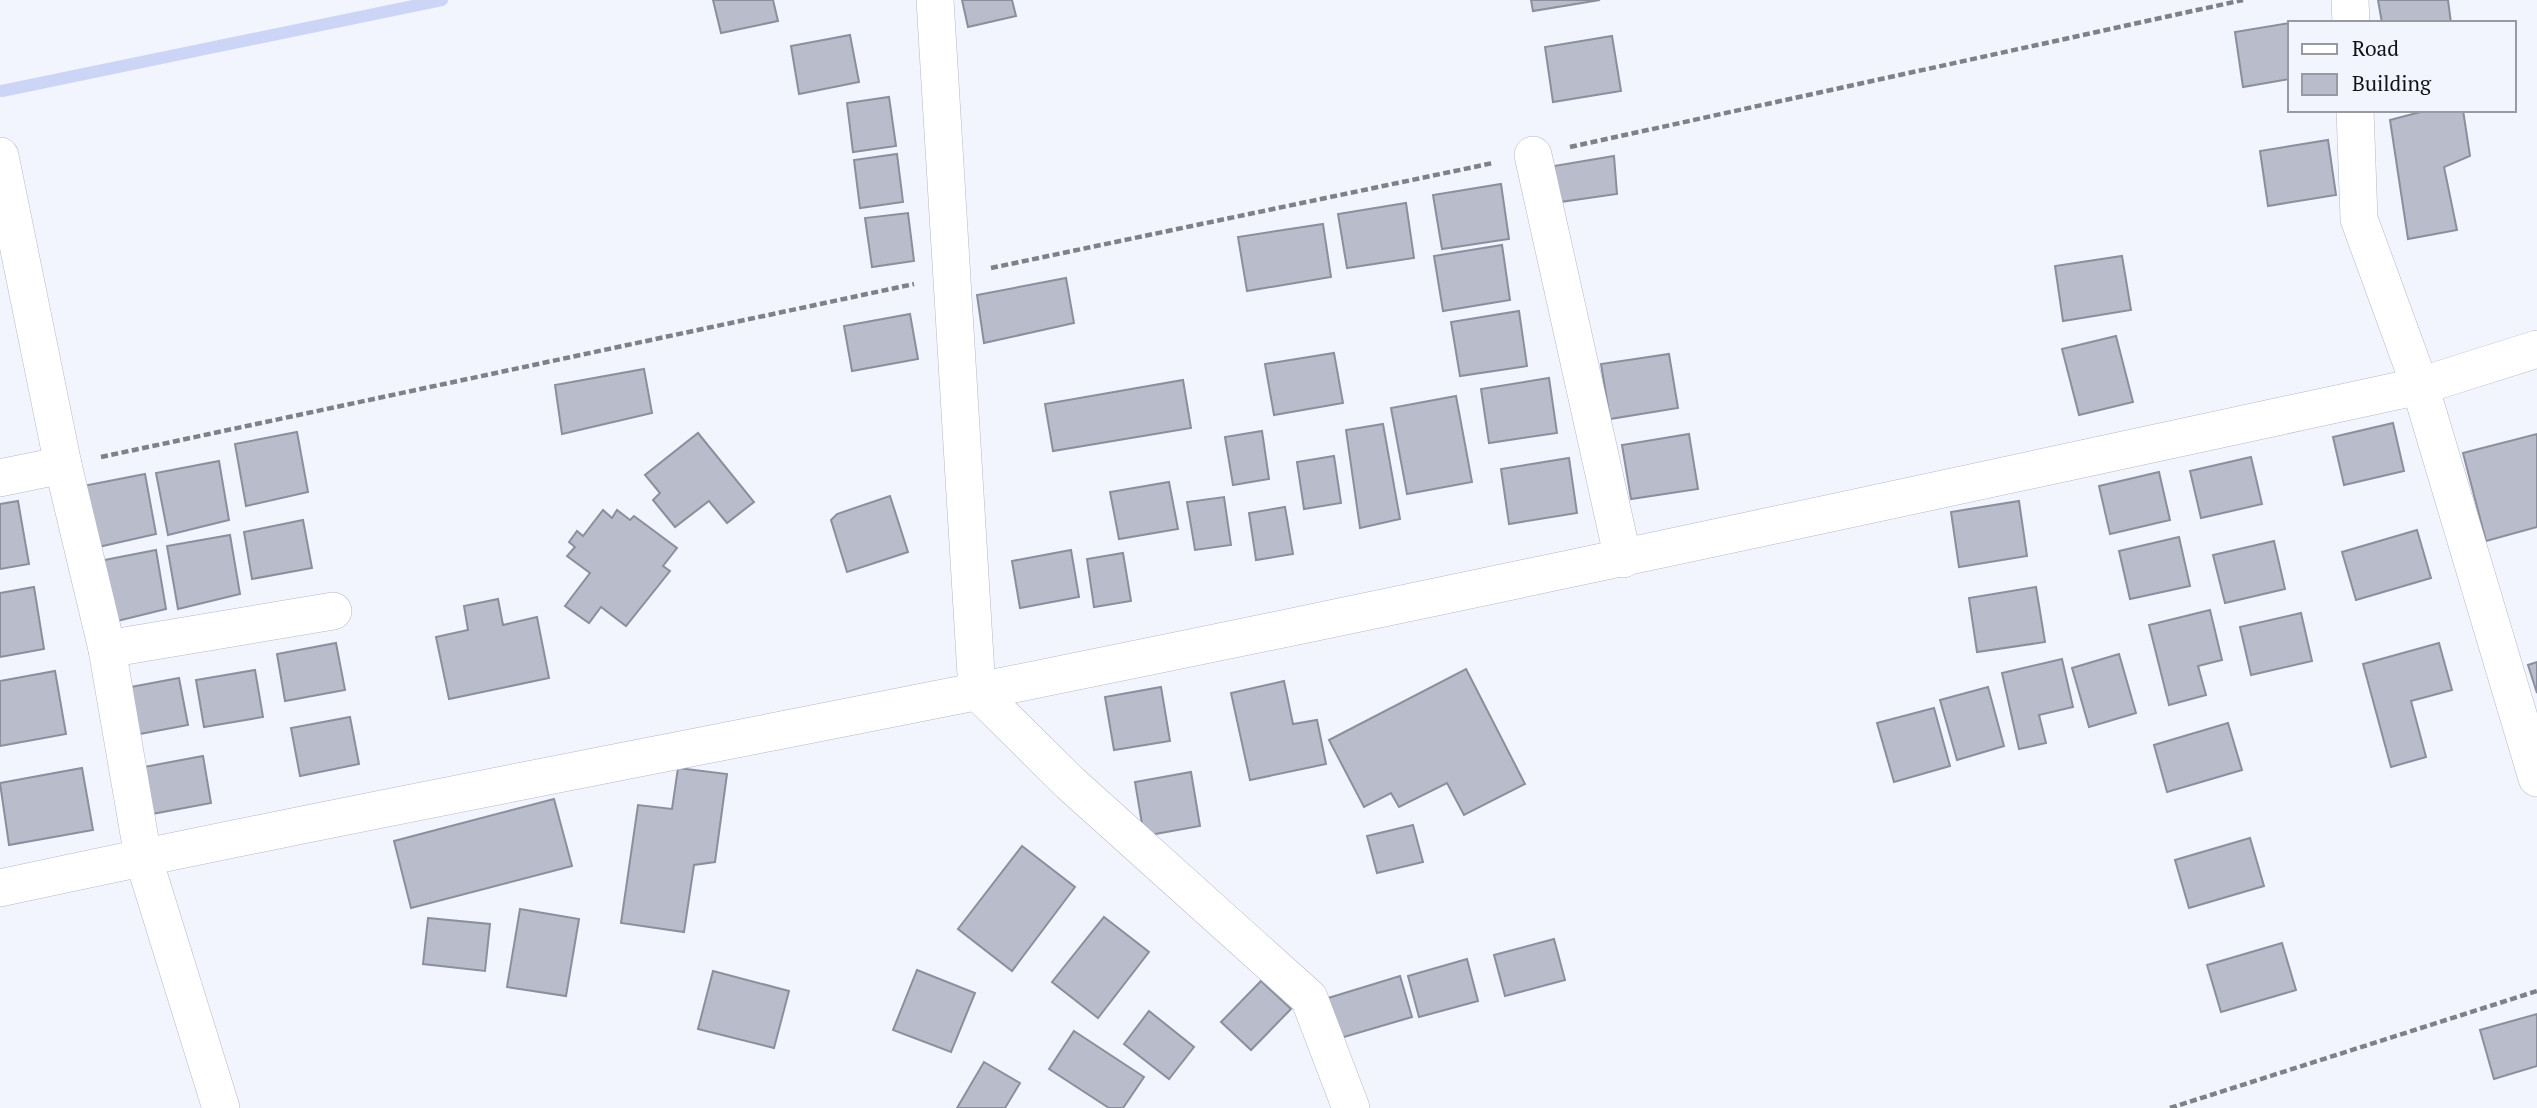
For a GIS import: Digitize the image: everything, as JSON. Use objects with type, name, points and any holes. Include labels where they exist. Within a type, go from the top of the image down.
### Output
[{"type":"street","points":[[935,0],[977,691],[1070,783],[1309,998],[1351,1108]]},
{"type":"street","points":[[2350,0],[2351,21]]},
{"type":"street","points":[[2355,112],[2359,219],[2420,386],[2537,778]]},
{"type":"street","points":[[1533,155],[1623,559]]},
{"type":"street","points":[[0,156],[63,465],[107,649],[143,857],[221,1108]]},
{"type":"street","points":[[0,888],[1623,559],[2420,386],[2537,349]]},
{"type":"street","points":[[0,478],[63,465]]},
{"type":"street","points":[[107,649],[333,611]]},
{"type":"path","points":[[63,465],[1533,155],[2243,0]]},
{"type":"path","points":[[2170,1108],[2537,991]]},
{"type":"building","points":[[713,0],[773,0],[778,21],[721,33]]},
{"type":"building","points":[[962,0],[1012,0],[1016,16],[968,27]]},
{"type":"building","points":[[1531,0],[1600,0],[1533,11]]},
{"type":"building","points":[[2378,0],[2448,0],[2451,21],[2382,21]]},
{"type":"building","points":[[2288,23],[2288,79],[2243,87],[2235,32]]},
{"type":"building","points":[[850,35],[859,82],[799,94],[791,46]]},
{"type":"building","points":[[1612,36],[1621,91],[1553,102],[1545,47]]},
{"type":"building","points":[[889,97],[896,146],[853,152],[847,103]]},
{"type":"building","points":[[2420,112],[2463,112],[2470,156],[2444,167],[2457,230],[2408,239],[2390,120]]},
{"type":"building","points":[[2328,140],[2336,195],[2268,206],[2260,151]]},
{"type":"building","points":[[897,154],[903,202],[860,208],[854,160]]},
{"type":"building","points":[[1614,156],[1617,194],[1560,202],[1554,166]]},
{"type":"building","points":[[1501,184],[1509,239],[1442,249],[1433,195]]},
{"type":"building","points":[[1406,203],[1414,258],[1347,268],[1338,214]]},
{"type":"building","points":[[908,213],[914,261],[872,267],[865,218]]},
{"type":"building","points":[[1323,224],[1331,277],[1247,291],[1238,237]]},
{"type":"building","points":[[1502,245],[1510,300],[1443,311],[1434,256]]},
{"type":"building","points":[[2122,256],[2131,310],[2063,321],[2055,266]]},
{"type":"building","points":[[1066,278],[1074,323],[984,343],[977,295]]},
{"type":"building","points":[[1519,311],[1527,366],[1460,376],[1451,322]]},
{"type":"building","points":[[910,314],[918,359],[852,371],[844,326]]},
{"type":"building","points":[[2116,336],[2133,402],[2079,415],[2062,349]]},
{"type":"building","points":[[1334,353],[1343,403],[1274,415],[1265,364]]},
{"type":"building","points":[[1669,354],[1678,408],[1610,419],[1601,364]]},
{"type":"building","points":[[644,369],[652,413],[562,434],[555,385]]},
{"type":"building","points":[[1549,378],[1557,433],[1489,443],[1481,389]]},
{"type":"building","points":[[1183,380],[1191,428],[1053,451],[1045,404]]},
{"type":"building","points":[[1456,396],[1472,482],[1407,494],[1391,408]]},
{"type":"building","points":[[2393,423],[2404,471],[2344,485],[2333,437]]},
{"type":"building","points":[[1383,424],[1400,519],[1360,528],[1346,430]]},
{"type":"building","points":[[1262,431],[1269,479],[1233,485],[1225,437]]},
{"type":"building","points":[[297,432],[308,492],[246,506],[235,444]]},
{"type":"building","points":[[698,433],[754,502],[727,523],[709,501],[675,527],[653,500],[660,493],[645,475]]},
{"type":"building","points":[[1689,434],[1698,489],[1631,499],[1622,445]]},
{"type":"building","points":[[2537,434],[2537,527],[2486,541],[2463,453]]},
{"type":"building","points":[[1334,456],[1341,503],[1304,509],[1297,462]]},
{"type":"building","points":[[2251,457],[2262,504],[2201,518],[2190,471]]},
{"type":"building","points":[[1569,458],[1577,513],[1509,524],[1501,469]]},
{"type":"building","points":[[219,461],[229,520],[168,535],[156,473]]},
{"type":"building","points":[[2159,472],[2170,520],[2110,534],[2099,486]]},
{"type":"building","points":[[145,474],[156,534],[94,548],[83,486]]},
{"type":"building","points":[[1169,482],[1178,529],[1119,539],[1110,492]]},
{"type":"building","points":[[890,496],[908,552],[847,572],[831,520],[837,514]]},
{"type":"building","points":[[1224,497],[1231,545],[1195,550],[1187,502]]},
{"type":"building","points":[[18,501],[29,564],[0,569],[0,504]]},
{"type":"building","points":[[2019,501],[2027,556],[1959,567],[1951,512]]},
{"type":"building","points":[[1285,507],[1293,554],[1256,560],[1249,513]]},
{"type":"building","points":[[603,510],[612,518],[617,510],[630,520],[634,516],[677,548],[663,566],[670,571],[626,626],[601,607],[589,623],[565,606],[590,573],[567,556],[575,547],[569,542],[577,531],[583,536]]},
{"type":"building","points":[[303,520],[312,568],[252,579],[244,532]]},
{"type":"building","points":[[2417,530],[2431,578],[2356,600],[2342,552]]},
{"type":"building","points":[[230,535],[240,594],[178,609],[167,546]]},
{"type":"building","points":[[2179,537],[2190,586],[2130,599],[2119,551]]},
{"type":"building","points":[[2274,541],[2285,589],[2225,603],[2213,555]]},
{"type":"building","points":[[156,550],[166,609],[105,624],[94,562]]},
{"type":"building","points":[[1071,550],[1079,597],[1020,608],[1012,561]]},
{"type":"building","points":[[1123,553],[1131,601],[1094,607],[1087,559]]},
{"type":"building","points":[[34,587],[44,649],[0,657],[0,593]]},
{"type":"building","points":[[2036,587],[2045,642],[1977,652],[1969,598]]},
{"type":"building","points":[[498,599],[503,625],[537,617],[549,678],[449,699],[436,637],[468,630],[464,606]]},
{"type":"building","points":[[2210,610],[2222,660],[2198,666],[2206,695],[2169,705],[2149,625]]},
{"type":"building","points":[[2301,613],[2312,661],[2251,675],[2240,627]]},
{"type":"building","points":[[336,643],[345,690],[285,701],[277,654]]},
{"type":"building","points":[[2439,643],[2452,690],[2411,701],[2426,757],[2391,767],[2363,664]]},
{"type":"building","points":[[2119,654],[2136,713],[2089,727],[2072,668]]},
{"type":"building","points":[[2062,659],[2073,707],[2039,715],[2046,743],[2019,749],[2002,673]]},
{"type":"building","points":[[2537,662],[2537,693],[2528,665]]},
{"type":"building","points":[[1466,669],[1525,784],[1464,815],[1447,783],[1399,807],[1391,793],[1364,807],[1329,740]]},
{"type":"building","points":[[255,670],[263,717],[204,727],[196,680]]},
{"type":"building","points":[[55,671],[66,734],[0,746],[0,681]]},
{"type":"building","points":[[179,678],[188,725],[129,736],[120,689]]},
{"type":"building","points":[[1284,681],[1293,724],[1317,720],[1326,764],[1250,780],[1231,693]]},
{"type":"building","points":[[1161,687],[1170,741],[1114,750],[1105,697]]},
{"type":"building","points":[[1988,687],[2004,746],[1957,760],[1940,700]]},
{"type":"building","points":[[1934,708],[1950,766],[1894,782],[1877,723]]},
{"type":"building","points":[[350,717],[359,764],[300,776],[291,728]]},
{"type":"building","points":[[2228,723],[2242,770],[2167,792],[2154,745]]},
{"type":"building","points":[[203,756],[211,803],[152,814],[144,767]]},
{"type":"building","points":[[82,768],[93,830],[9,845],[0,783]]},
{"type":"building","points":[[678,768],[727,774],[715,862],[694,865],[684,932],[621,923],[638,805],[672,809]]},
{"type":"building","points":[[1191,772],[1200,826],[1144,836],[1135,782]]},
{"type":"building","points":[[554,799],[572,866],[411,908],[394,841]]},
{"type":"building","points":[[1413,825],[1423,862],[1377,873],[1367,836]]},
{"type":"building","points":[[2250,838],[2264,886],[2189,908],[2175,860]]},
{"type":"building","points":[[1022,846],[1075,887],[1012,971],[958,929]]},
{"type":"building","points":[[520,909],[579,919],[566,996],[507,987]]},
{"type":"building","points":[[1104,917],[1149,952],[1098,1018],[1052,982]]},
{"type":"building","points":[[428,918],[490,924],[485,971],[423,964]]},
{"type":"building","points":[[1554,939],[1565,980],[1505,996],[1494,955]]},
{"type":"building","points":[[2282,943],[2296,990],[2221,1012],[2207,965]]},
{"type":"building","points":[[1467,959],[1478,1001],[1419,1017],[1408,976]]},
{"type":"building","points":[[917,970],[975,993],[951,1052],[893,1030]]},
{"type":"building","points":[[713,971],[789,991],[774,1048],[698,1029]]},
{"type":"building","points":[[1400,976],[1412,1017],[1337,1039],[1325,999]]},
{"type":"building","points":[[1261,981],[1291,1009],[1251,1050],[1221,1022]]},
{"type":"building","points":[[1149,1011],[1194,1047],[1169,1079],[1124,1044]]},
{"type":"building","points":[[2537,1014],[2537,1066],[2494,1079],[2480,1030]]},
{"type":"building","points":[[1074,1031],[1144,1077],[1123,1108],[1109,1108],[1049,1069]]},
{"type":"building","points":[[984,1062],[1020,1083],[1005,1108],[957,1108]]},
{"type":"waterway","points":[[2,91],[442,0]]}]
